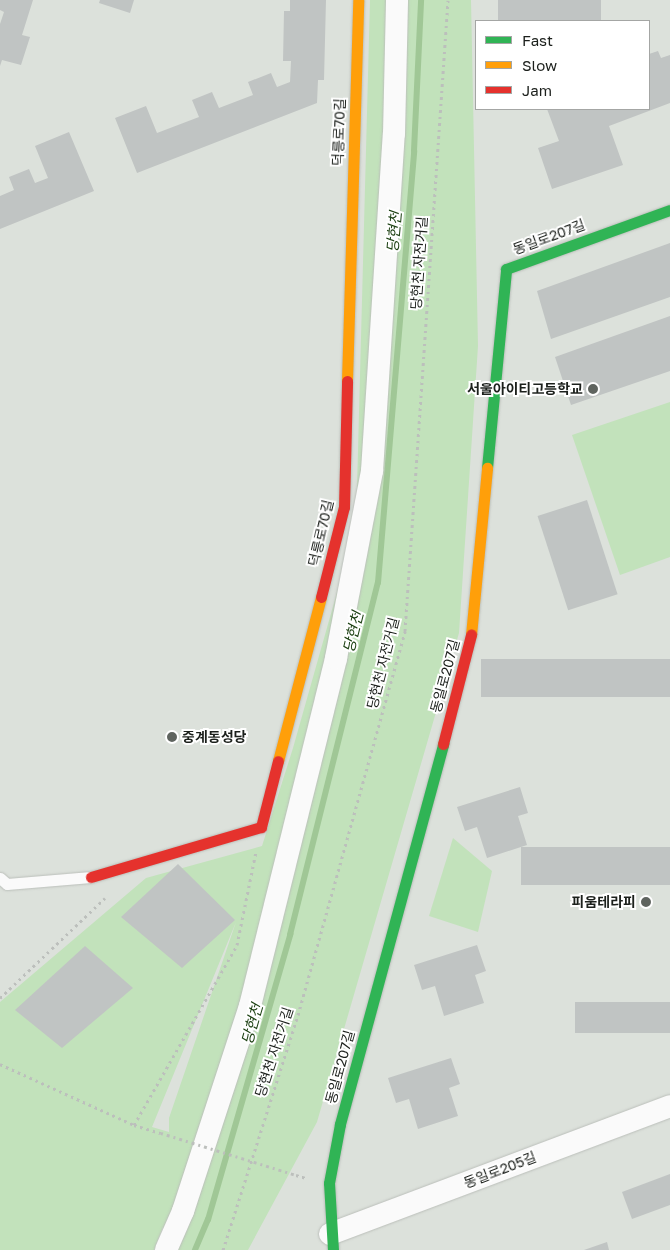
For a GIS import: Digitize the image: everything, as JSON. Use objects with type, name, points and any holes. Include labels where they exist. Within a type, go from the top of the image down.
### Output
[{"type":"street","name":"덕릉로70길","points":[[261,827],[344,507],[358,0]]},
{"type":"street","points":[[166,1250],[182,1211],[250,1006],[336,658],[372,471],[394,134],[397,0]]},
{"type":"street","name":"동일로207길","points":[[331,1242],[329,1183],[340,1124],[471,639],[506,269],[670,210]]},
{"type":"street","points":[[91,877],[261,827]]},
{"type":"street","name":"동일로205길","points":[[331,1242],[670,1106]]},
{"type":"lane","points":[[0,878],[7,884],[91,877]]},
{"type":"path","name":"당현천 자전거길","points":[[223,1250],[298,1015],[405,631],[448,0]]},
{"type":"path","points":[[134,1124],[237,945],[261,827]]},
{"type":"path","points":[[0,998],[108,896]]},
{"type":"path","points":[[0,1064],[134,1124],[296,1175]]},
{"type":"green space","points":[[370,0],[471,0],[478,346],[459,633],[317,1122],[248,1250],[162,1250],[163,1227],[154,1250],[0,1250],[0,1002],[146,878],[262,846],[293,748],[356,525]],"holes":[[[236,922],[169,1118],[169,1132],[152,1127]]]},
{"type":"green space","points":[[670,402],[670,557],[620,575],[572,435]]},
{"type":"green space","points":[[453,838],[492,871],[478,932],[429,916]]},
{"type":"building","points":[[0,0],[33,0],[22,35],[30,37],[21,65],[2,60],[0,66],[0,24],[4,12],[0,10]]},
{"type":"building","points":[[100,0],[134,0],[130,13],[99,3]]},
{"type":"building","points":[[290,0],[326,0],[324,80],[318,80],[317,103],[137,173],[115,118],[146,106],[157,133],[199,117],[192,100],[212,92],[219,108],[253,95],[248,82],[271,73],[277,87],[290,82],[291,61],[283,61],[284,11],[290,11]]},
{"type":"building","points":[[498,0],[601,0],[601,20],[498,20]]},
{"type":"building","points":[[658,51],[661,58],[670,55],[670,103],[609,126],[623,165],[552,189],[538,148],[559,141],[547,110],[650,110],[650,54]]},
{"type":"building","points":[[69,132],[94,191],[0,229],[0,196],[14,190],[9,177],[29,169],[35,183],[48,178],[35,146]]},
{"type":"building","points":[[670,243],[670,297],[551,339],[537,291]]},
{"type":"building","points":[[670,316],[670,371],[571,405],[555,357]]},
{"type":"building","points":[[587,500],[618,594],[568,610],[538,516]]},
{"type":"building","points":[[481,659],[670,659],[670,697],[481,697]]},
{"type":"building","points":[[520,787],[528,813],[518,816],[527,845],[487,858],[477,827],[465,831],[457,807]]},
{"type":"building","points":[[521,847],[670,847],[670,885],[521,885]]},
{"type":"building","points":[[178,864],[235,920],[182,968],[121,917]]},
{"type":"building","points":[[477,945],[486,971],[475,975],[484,1003],[444,1016],[435,986],[422,990],[414,965]]},
{"type":"building","points":[[85,946],[133,988],[62,1048],[15,1010]]},
{"type":"building","points":[[575,1002],[670,1002],[670,1033],[575,1033]]},
{"type":"building","points":[[451,1058],[460,1084],[449,1088],[458,1116],[418,1129],[409,1099],[396,1103],[388,1078]]},
{"type":"building","points":[[670,1174],[670,1205],[632,1219],[622,1192]]},
{"type":"building","points":[[607,1242],[609,1250],[584,1250]]},
{"type":"waterway","name":"당현천","points":[[195,1250],[208,1220],[290,935],[378,583],[414,151],[421,0]]},
{"type":"traffic: fast","points":[[487,468],[506,269],[670,210]]},
{"type":"traffic: fast","points":[[333,1250],[329,1183],[340,1124],[443,744]]},
{"type":"traffic: slow","points":[[347,381],[358,0]]},
{"type":"traffic: slow","points":[[471,635],[487,468]]},
{"type":"traffic: slow","points":[[278,761],[321,597]]},
{"type":"traffic: jam","points":[[321,597],[344,507],[347,381]]},
{"type":"traffic: jam","points":[[443,744],[471,635]]},
{"type":"traffic: jam","points":[[91,877],[261,827],[278,761]]},
{"type":"place","name":"서울아이티고등학교","points":[[593,389]]},
{"type":"place","name":"중계동성당","points":[[172,737]]},
{"type":"place","name":"피움테라피","points":[[646,902]]}]
